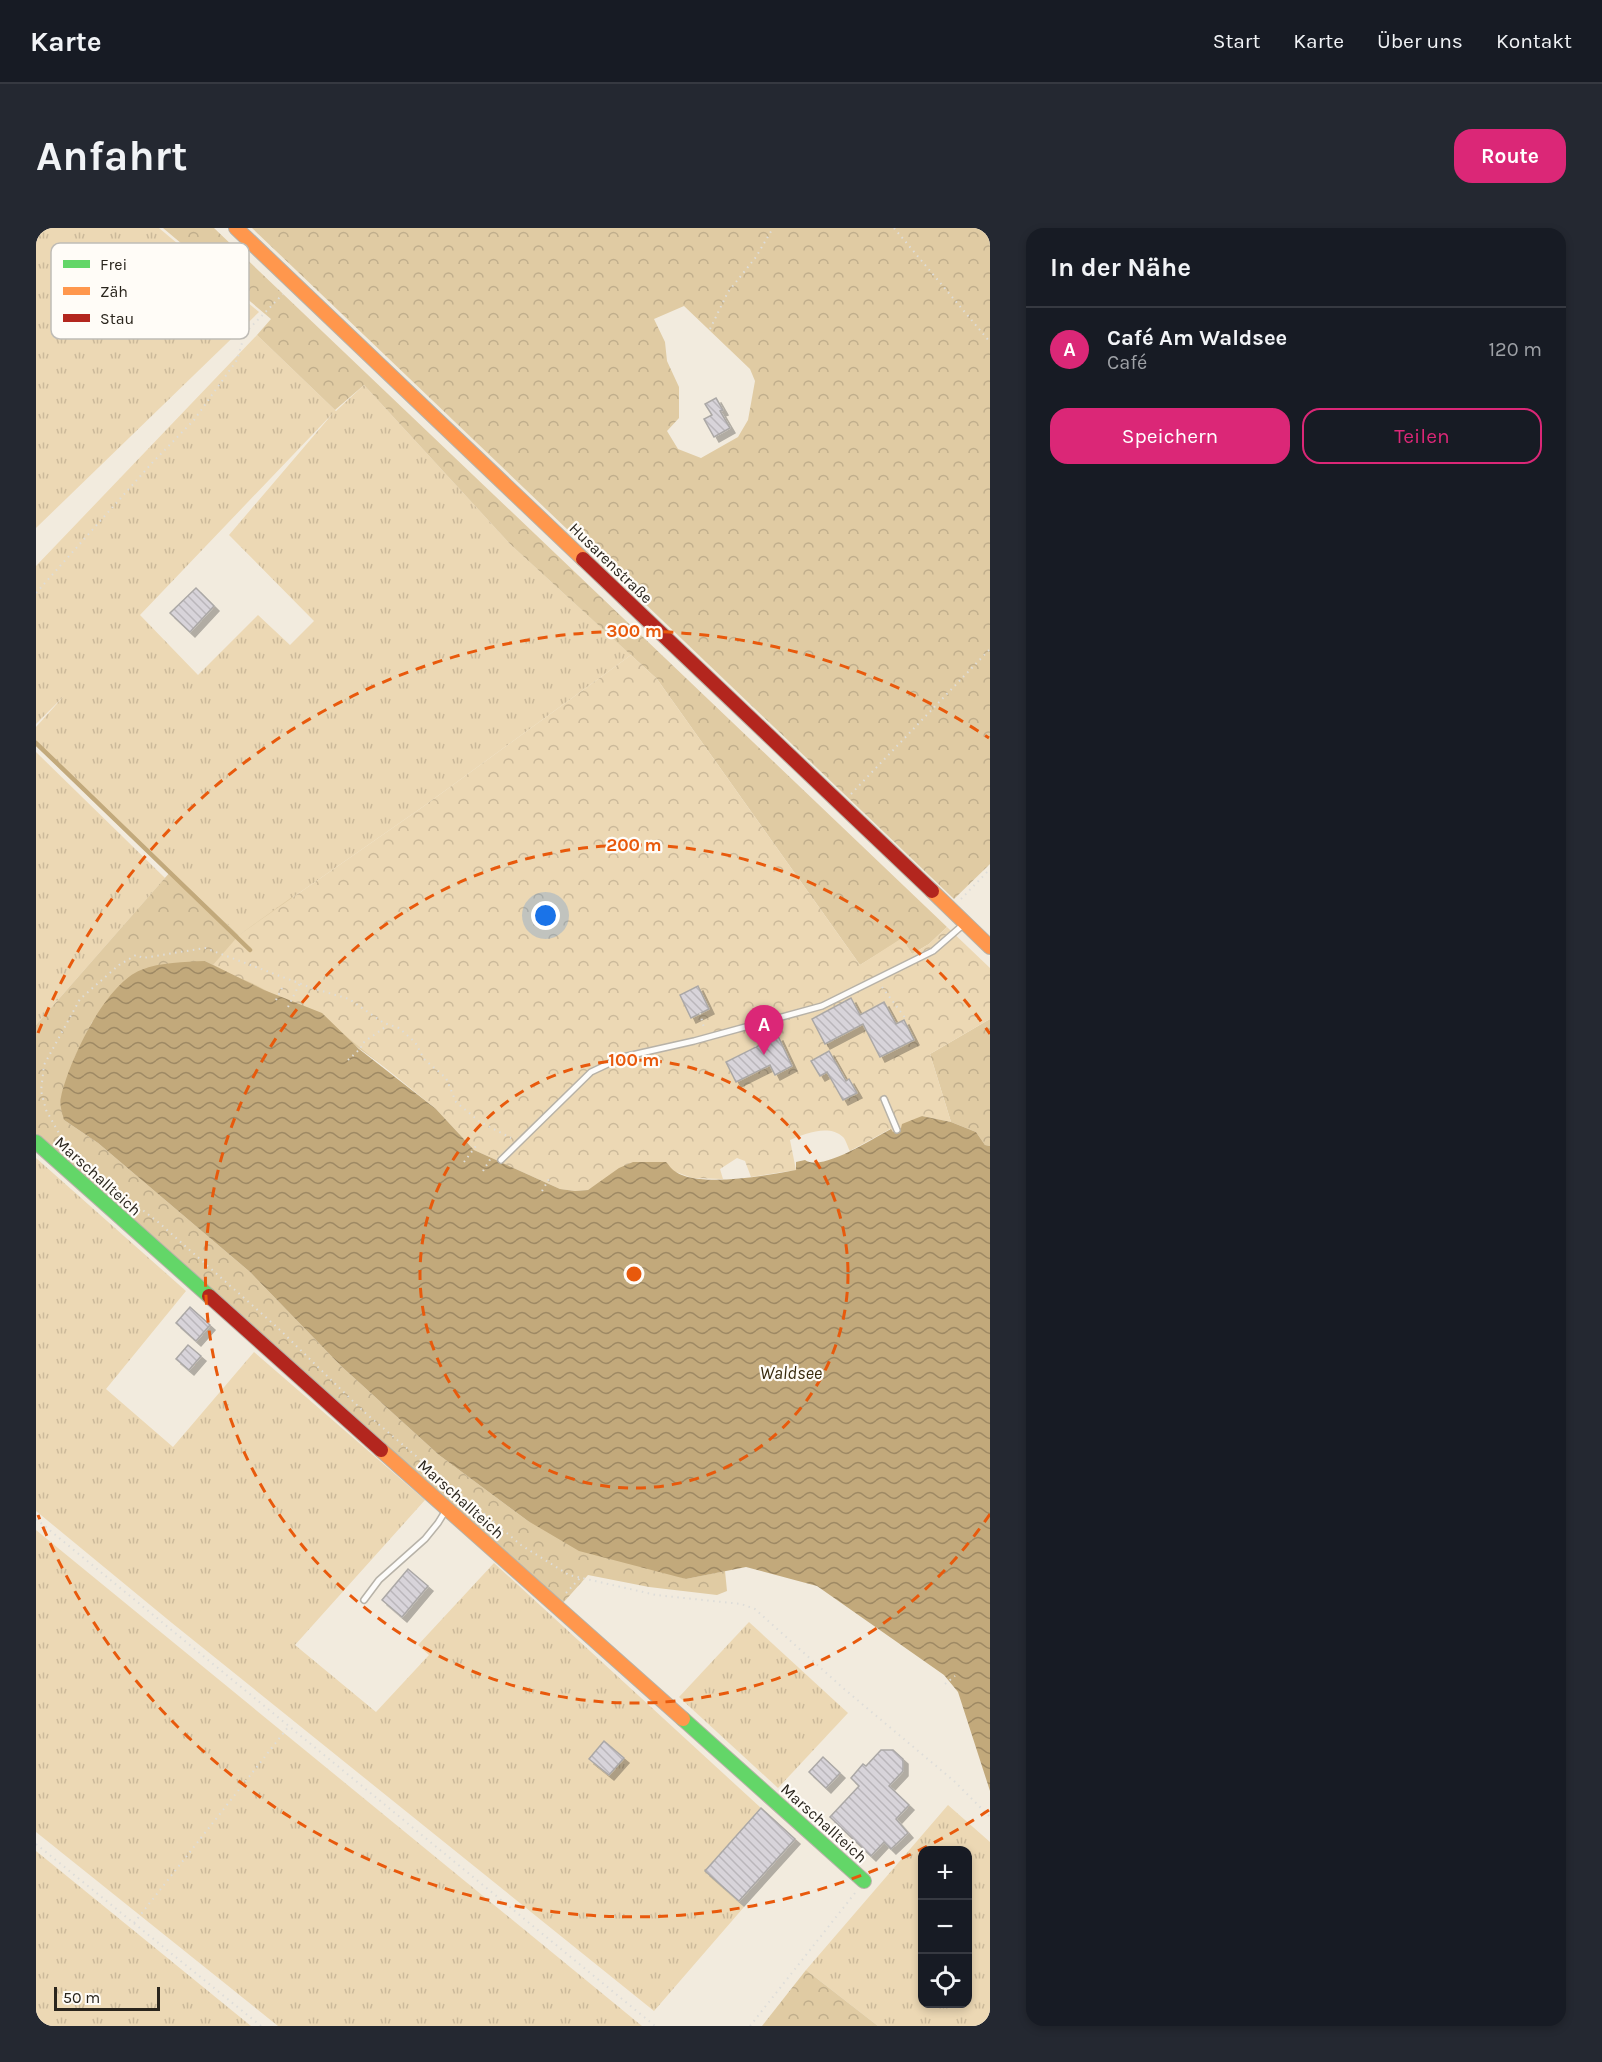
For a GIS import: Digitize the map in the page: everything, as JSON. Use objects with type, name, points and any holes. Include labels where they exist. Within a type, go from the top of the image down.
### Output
[{"type":"street","name":"Husarenstraße","points":[[236,228],[990,947]]},
{"type":"street","name":"Marschallteich","points":[[36,1142],[864,1881]]},
{"type":"lane","points":[[501,1160],[591,1072],[623,1057],[707,1038],[822,1006],[933,951],[965,923]]},
{"type":"lane","points":[[884,1099],[897,1130]]},
{"type":"lane","points":[[364,1600],[379,1580],[425,1539],[447,1509]]},
{"type":"path","points":[[710,329],[728,292],[756,257],[773,228]]},
{"type":"path","points":[[894,228],[990,342]]},
{"type":"path","points":[[249,329],[294,284]]},
{"type":"path","points":[[36,593],[152,463],[194,420],[237,360],[243,339]]},
{"type":"path","points":[[842,805],[990,649]]},
{"type":"path","points":[[964,896],[990,869]]},
{"type":"path","points":[[77,1159],[46,1110],[41,1091],[44,1065],[80,999],[118,965],[136,955],[144,958],[205,948],[349,999],[387,1024],[399,1028],[415,1042],[424,1059],[446,1078],[456,1102],[480,1122],[510,1138],[523,1136]]},
{"type":"path","points":[[877,980],[906,1019]]},
{"type":"path","points":[[288,1007],[300,982]]},
{"type":"path","points":[[276,1000],[283,986]]},
{"type":"path","points":[[700,1013],[707,1038]]},
{"type":"path","points":[[348,1060],[361,1048],[367,1038],[381,1031],[387,1024]]},
{"type":"path","points":[[36,1091],[41,1091]]},
{"type":"path","points":[[464,1162],[476,1146]]},
{"type":"path","points":[[483,1171],[493,1154]]},
{"type":"path","points":[[542,1191],[549,1179]]},
{"type":"path","points":[[108,1184],[158,1222],[278,1328],[363,1411],[521,1545],[569,1575],[656,1595],[741,1604],[755,1609],[851,1695],[954,1782],[990,1817]]},
{"type":"path","points":[[36,1519],[655,2026]]},
{"type":"path","points":[[556,1605],[580,1578]]},
{"type":"path","points":[[945,1684],[955,1676]]},
{"type":"path","points":[[134,1923],[289,1726]]},
{"type":"path","points":[[36,1844],[261,2026]]},
{"type":"path","points":[[750,2026],[864,1881]]},
{"type":"green space","points":[[36,228],[159,228],[177,243],[51,243],[51,339],[231,339],[36,528]]},
{"type":"green space","points":[[163,228],[214,228],[230,243],[181,243]]},
{"type":"green space","points":[[252,228],[990,228],[990,864],[954,899]],"holes":[[[684,306],[750,369],[755,381],[748,420],[738,437],[701,458],[678,449],[667,431],[679,418],[679,387],[667,361],[665,342],[654,319]]]},
{"type":"green space","points":[[249,261],[947,927],[929,944],[912,954],[902,939],[860,965],[657,679],[511,545],[364,385],[335,410],[257,335],[271,319],[249,300]]},
{"type":"green space","points":[[249,304],[259,312],[249,322]]},
{"type":"green space","points":[[257,335],[336,411],[364,385],[511,545],[631,655],[424,806],[239,935],[36,744],[36,727],[64,696],[36,724],[36,566]],"holes":[[[334,412],[229,535],[314,621],[290,645],[258,615],[198,675],[140,615]]]},
{"type":"green space","points":[[631,655],[657,679],[860,965],[902,938],[912,954],[929,944],[947,927],[990,968],[990,1019],[930,1054],[951,1122],[922,1116],[893,1132],[890,1129],[850,1151],[844,1138],[838,1133],[824,1130],[803,1135],[790,1140],[796,1170],[751,1177],[745,1161],[737,1158],[720,1169],[723,1179],[692,1178],[676,1172],[599,1183],[588,1190],[560,1189],[474,1150],[436,1109],[336,1028],[213,965],[239,935],[424,806]]},
{"type":"green space","points":[[36,752],[165,878],[36,1025]]},
{"type":"green space","points":[[171,871],[239,935],[292,897],[437,1105],[353,1044],[336,1028],[205,961],[92,1022],[74,1059],[64,1120],[98,1143],[250,1272],[341,1366],[439,1455],[528,1521],[686,1579],[725,1571],[727,1591],[717,1595],[649,1587],[588,1575],[563,1603],[36,1137],[36,1025]]},
{"type":"green space","points":[[990,1019],[990,1146],[985,1145],[976,1132],[951,1122],[930,1054]]},
{"type":"green space","points":[[36,1158],[186,1291],[106,1389],[173,1447],[254,1352],[425,1500],[295,1645],[376,1712],[429,1655],[418,1645],[494,1563],[761,1808],[705,1871],[744,1907],[654,2011],[36,1511]]},
{"type":"green space","points":[[36,1530],[642,2026],[278,2026],[36,1832]]},
{"type":"green space","points":[[749,1622],[848,1713],[778,1788],[679,1697]]},
{"type":"green space","points":[[948,1805],[990,1842],[990,2026],[878,2026],[806,1970]]},
{"type":"green space","points":[[36,1851],[251,2026],[36,2026]]},
{"type":"green space","points":[[806,1970],[878,2026],[762,2026]]},
{"type":"water","name":"Waldsee","points":[[205,961],[264,990],[322,1013],[359,1049],[436,1109],[474,1150],[560,1189],[588,1190],[619,1168],[633,1162],[666,1162],[676,1172],[687,1177],[717,1180],[796,1170],[796,1162],[824,1161],[835,1158],[891,1129],[893,1132],[901,1128],[902,1124],[922,1116],[951,1122],[976,1132],[985,1145],[990,1146],[990,1791],[958,1692],[944,1675],[817,1586],[746,1567],[686,1579],[579,1551],[528,1521],[439,1455],[341,1366],[250,1272],[98,1143],[64,1120],[60,1100],[65,1082],[90,1025],[114,991],[128,978],[149,967]]},
{"type":"building","points":[[716,398],[723,410],[720,411],[730,428],[714,437],[704,419],[712,415],[705,404]]},
{"type":"building","points":[[196,588],[214,606],[190,632],[170,613]]},
{"type":"building","points":[[698,986],[709,1009],[691,1018],[680,995]]},
{"type":"building","points":[[851,998],[860,1015],[884,1002],[896,1024],[904,1020],[914,1040],[880,1057],[863,1024],[825,1044],[812,1019]]},
{"type":"building","points":[[778,1036],[792,1066],[775,1075],[770,1065],[736,1082],[726,1062]]},
{"type":"building","points":[[829,1051],[846,1081],[849,1079],[857,1093],[843,1100],[827,1072],[820,1076],[811,1061]]},
{"type":"building","points":[[190,1307],[210,1325],[196,1341],[176,1323]]},
{"type":"building","points":[[188,1345],[201,1356],[189,1370],[176,1359]]},
{"type":"building","points":[[408,1569],[428,1586],[402,1617],[382,1600]]},
{"type":"building","points":[[604,1741],[624,1758],[609,1775],[589,1759]]},
{"type":"building","points":[[881,1750],[893,1750],[903,1759],[903,1771],[889,1786],[909,1805],[896,1819],[908,1833],[891,1849],[884,1842],[871,1856],[830,1817],[859,1786],[851,1778],[863,1764],[866,1766]]},
{"type":"building","points":[[823,1757],[840,1773],[826,1788],[809,1772]]},
{"type":"building","points":[[761,1808],[795,1839],[739,1901],[705,1871]]},
{"type":"waterway","points":[[36,743],[250,950]]},
{"type":"traffic: fast","points":[[36,1142],[209,1296]]},
{"type":"traffic: fast","points":[[683,1719],[864,1881]]},
{"type":"traffic: slow","points":[[236,228],[583,559]]},
{"type":"traffic: slow","points":[[932,891],[990,947]]},
{"type":"traffic: slow","points":[[381,1450],[683,1719]]},
{"type":"traffic: jam","points":[[583,559],[932,891]]},
{"type":"traffic: jam","points":[[209,1296],[381,1450]]},
{"type":"place","name":"Café Am Waldsee","points":[[764,1055]]}]
